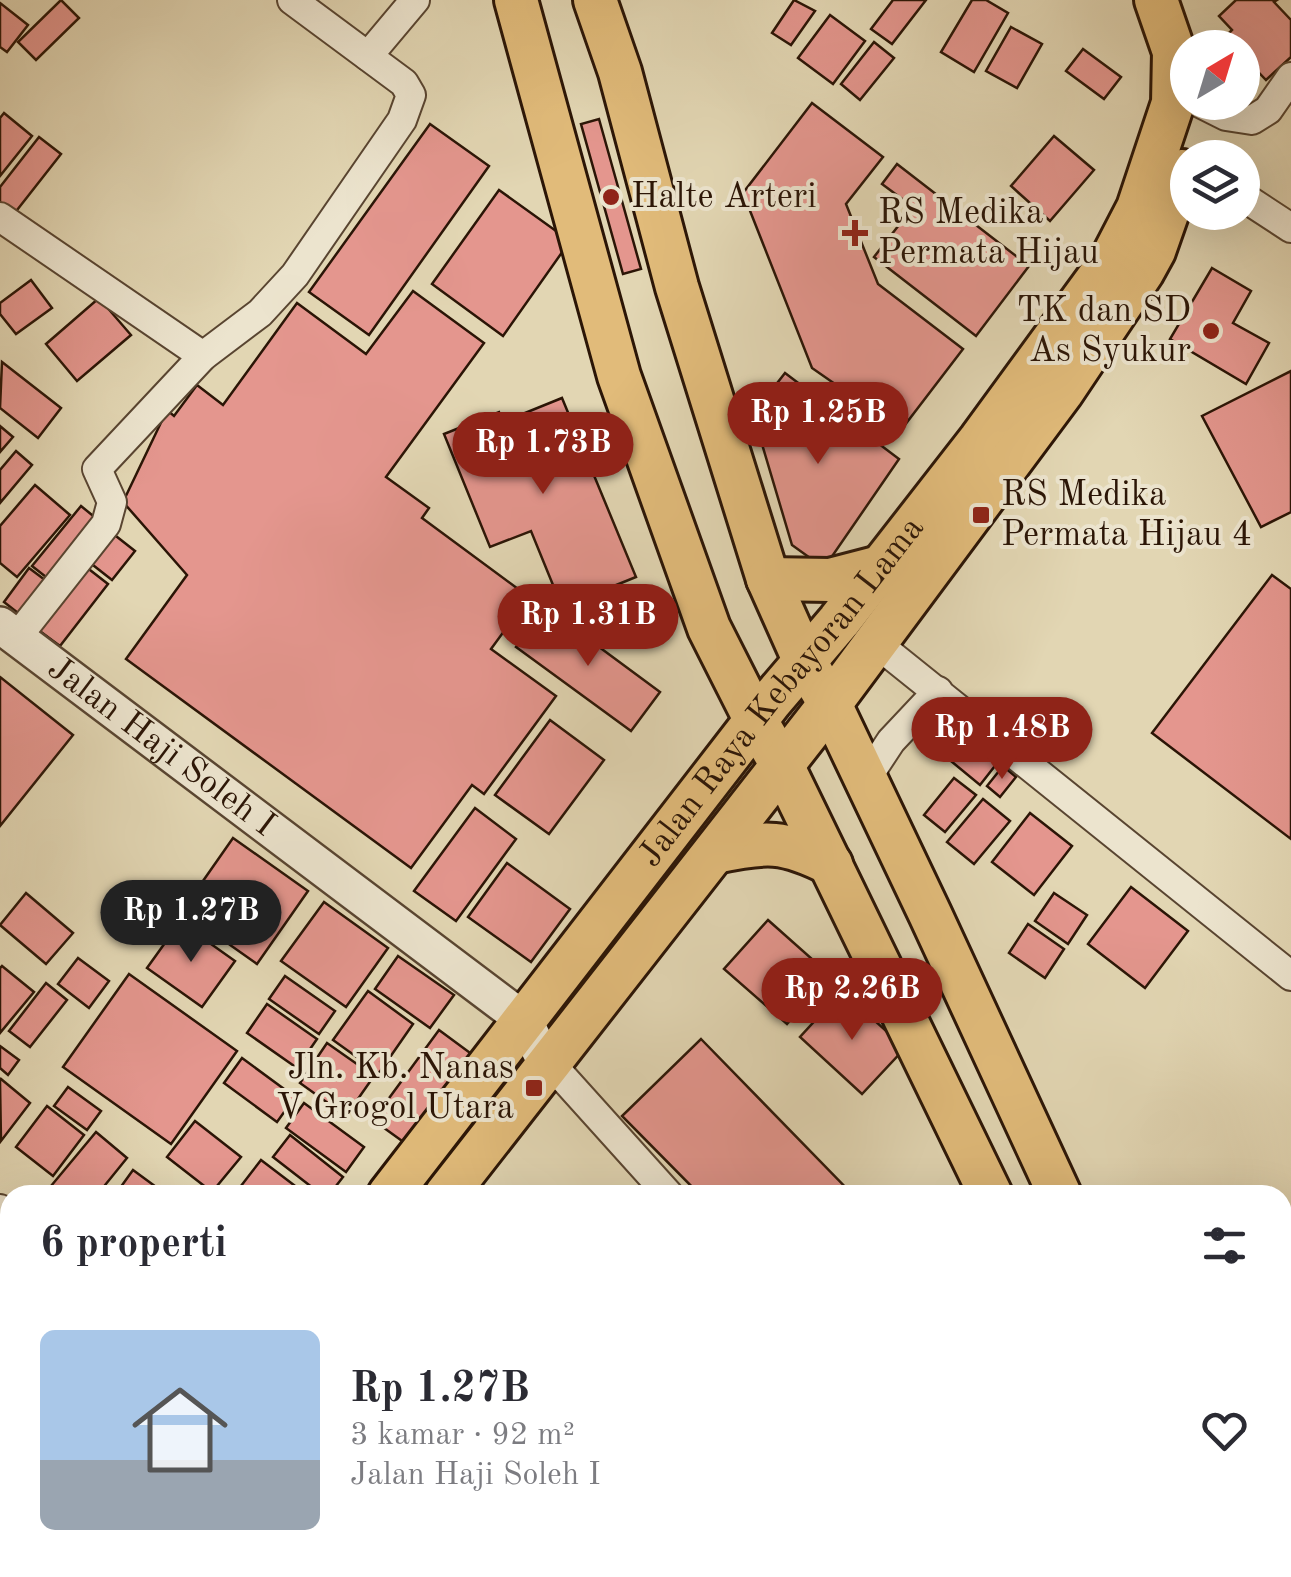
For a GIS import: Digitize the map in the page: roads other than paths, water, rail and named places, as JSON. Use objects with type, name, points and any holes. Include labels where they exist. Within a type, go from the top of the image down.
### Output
[{"type":"main road","points":[[516,0],[620,376],[709,628],[782,765],[986,1185]]},
{"type":"main road","points":[[595,0],[620,72],[676,287],[768,580],[930,914],[1055,1185]]},
{"type":"main road","name":"Jalan Raya Kebayoran Lama","points":[[410,1185],[436,1134],[1034,370],[1110,262],[1138,208],[1174,87],[1170,36],[1156,0]]},
{"type":"main road","points":[[1184,0],[1192,30]]},
{"type":"main road","name":"Jalan Raya Kebayoran Lama","points":[[454,1185],[830,704],[1062,392],[1143,272],[1170,205]]},
{"type":"main road","points":[[768,580],[830,580],[880,567]]},
{"type":"main road","points":[[715,852],[756,844],[797,846],[831,864]]},
{"type":"main road","points":[[640,870],[678,899]]},
{"type":"main road","points":[[436,1134],[472,1161]]},
{"type":"street","points":[[8,631],[106,524],[112,502],[97,469],[203,356],[260,312],[295,275],[389,142],[411,95],[393,73],[292,0]]},
{"type":"street","points":[[368,56],[415,0]]},
{"type":"street","points":[[1260,115],[1268,110],[1291,77]]},
{"type":"street","points":[[1260,208],[1291,228]]},
{"type":"street","points":[[0,218],[203,356]]},
{"type":"street","name":"Jalan Haji Soleh I","points":[[8,631],[524,1020],[547,1065]]},
{"type":"street","points":[[876,642],[1291,976]]},
{"type":"street","points":[[864,782],[892,740],[938,690]]},
{"type":"street","points":[[547,1065],[560,1074],[660,1185]]},
{"type":"place","name":"Halte Arteri","points":[[611,197]]},
{"type":"place","name":"RS Medika Permata Hijau","points":[[855,233]]},
{"type":"place","name":"TK dan SD As Syukur","points":[[1211,331]]},
{"type":"place","name":"RS Medika Permata Hijau 4","points":[[981,515]]},
{"type":"place","name":"Jln. Kb. Nanas V Grogol Utara","points":[[534,1088]]}]
